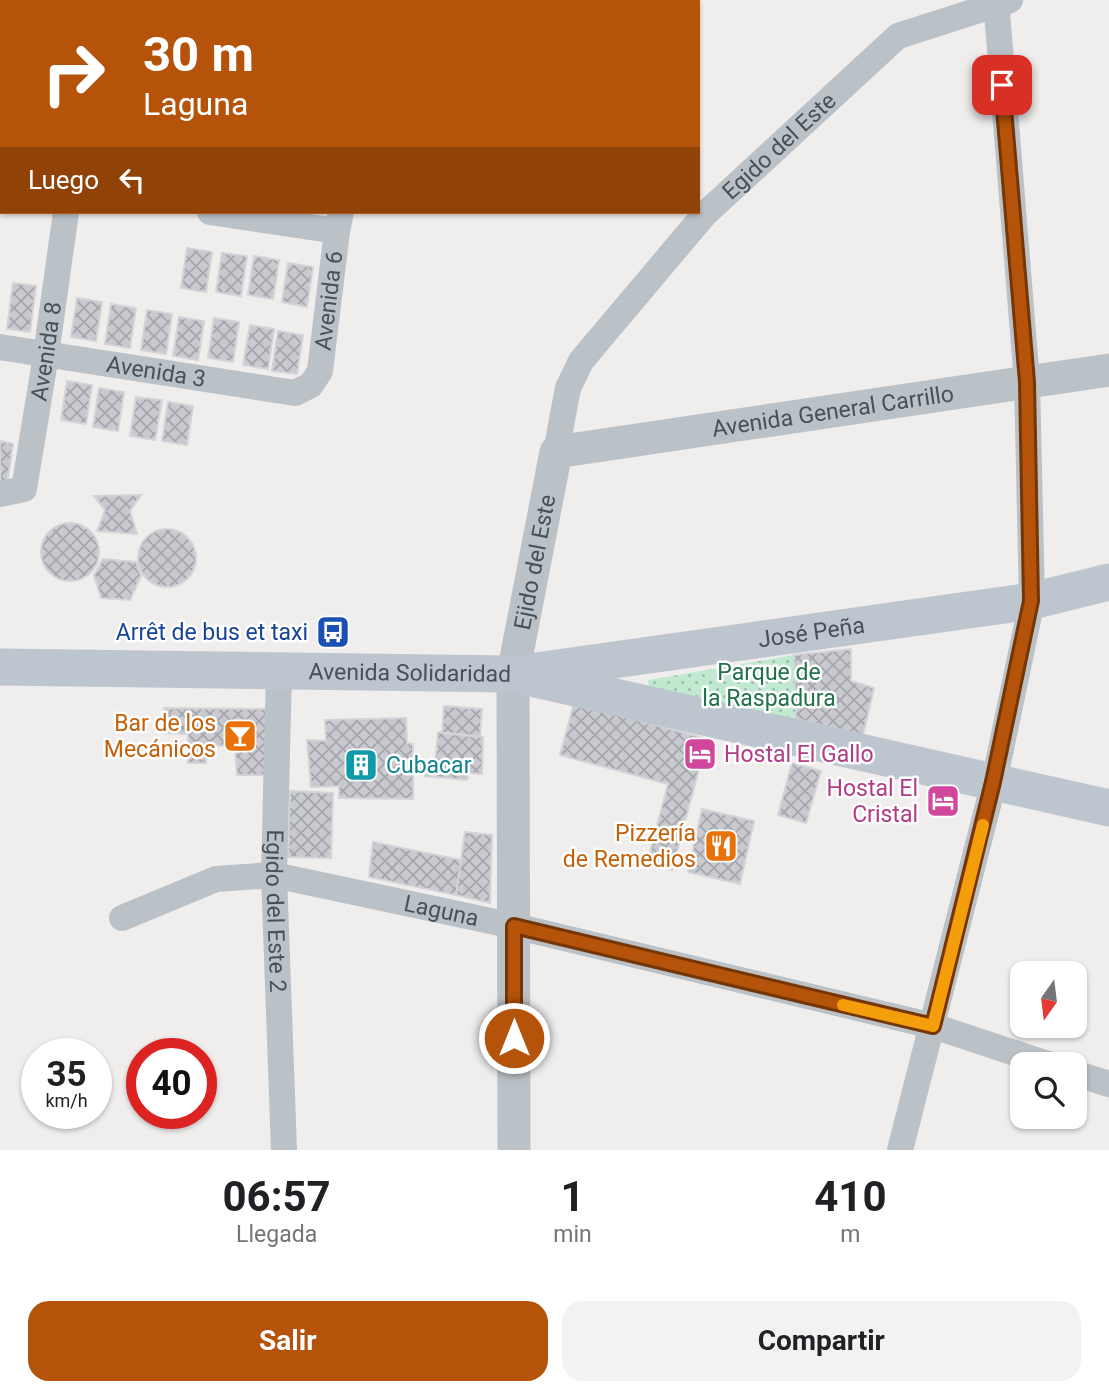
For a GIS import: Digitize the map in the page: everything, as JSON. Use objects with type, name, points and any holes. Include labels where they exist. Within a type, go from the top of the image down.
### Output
[{"type":"main road","name":"José Peña","points":[[513,674],[1031,601],[1109,582]]},
{"type":"main road","name":"Avenida Solidaridad","points":[[0,677],[279,684],[513,674]]},
{"type":"main road","points":[[513,674],[1109,808]]},
{"type":"street","name":"Egido del Este","points":[[700,210],[898,36],[1001,1]]},
{"type":"street","points":[[900,1150],[993,782],[1031,601],[1027,382],[1001,1]]},
{"type":"street","name":"Avenida 8","points":[[12,491],[46,355],[66,214]]},
{"type":"street","points":[[236,214],[339,222]]},
{"type":"street","name":"Egido del Este","points":[[556,452],[568,388],[581,361],[695,214]]},
{"type":"street","name":"Avenida 6","points":[[311,386],[320,370],[339,222]]},
{"type":"street","name":"Avenida 3","points":[[0,347],[295,393],[311,386]]},
{"type":"street","name":"Avenida General Carrillo","points":[[556,452],[1109,370]]},
{"type":"street","name":"Ejido del Este","points":[[514,1150],[513,674],[556,452]]},
{"type":"street","name":"Egido del Este 2","points":[[279,684],[274,875],[284,1150]]},
{"type":"street","name":"Laguna","points":[[122,918],[216,878],[274,875],[514,926],[933,1026],[1012,1052]]},
{"type":"street","points":[[1087,1077],[1109,1084]]},
{"type":"green space","name":"Parque de la Raspadura","points":[[794,655],[796,719],[649,688],[648,680]]},
{"type":"building","points":[[187,248],[212,252],[206,292],[181,288]]},
{"type":"building","points":[[222,253],[247,256],[241,296],[216,292]]},
{"type":"building","points":[[254,256],[279,260],[273,299],[248,295]]},
{"type":"building","points":[[288,263],[313,267],[307,307],[282,302]]},
{"type":"building","points":[[13,283],[36,286],[30,332],[7,329]]},
{"type":"building","points":[[77,298],[102,302],[96,341],[71,337]]},
{"type":"building","points":[[111,304],[136,308],[130,348],[105,344]]},
{"type":"building","points":[[147,310],[172,314],[166,354],[141,350]]},
{"type":"building","points":[[179,317],[204,321],[198,360],[173,356]]},
{"type":"building","points":[[214,318],[239,322],[233,362],[208,358]]},
{"type":"building","points":[[250,325],[274,329],[268,369],[243,365]]},
{"type":"building","points":[[278,331],[303,335],[297,374],[272,371]]},
{"type":"building","points":[[67,381],[92,385],[86,424],[61,420]]},
{"type":"building","points":[[99,388],[124,392],[118,431],[93,427]]},
{"type":"building","points":[[136,397],[162,400],[155,440],[130,436]]},
{"type":"building","points":[[168,402],[193,406],[187,445],[162,441]]},
{"type":"building","points":[[0,441],[13,444],[7,483],[0,482]]},
{"type":"building","points":[[141,495],[130,511],[137,534],[97,531],[105,510],[94,496]]},
{"type":"building","points":[[70,523],[81,525],[94,536],[99,552],[97,563],[86,576],[70,581],[59,579],[46,568],[41,552],[43,541],[54,528]]},
{"type":"building","points":[[167,529],[178,531],[191,542],[196,558],[194,569],[183,582],[167,587],[156,585],[143,574],[138,558],[140,547],[151,534]]},
{"type":"building","points":[[103,559],[136,562],[141,576],[130,600],[101,598],[94,575]]},
{"type":"building","points":[[851,649],[851,681],[874,688],[863,735],[796,719],[794,655]]},
{"type":"building","points":[[574,703],[707,739],[672,870],[647,863],[668,784],[560,755]]},
{"type":"building","points":[[444,706],[482,709],[480,737],[442,733]]},
{"type":"building","points":[[164,708],[269,709],[267,775],[237,775],[235,746],[206,745],[206,763],[188,763],[188,734],[164,733]]},
{"type":"building","name":"Cubacar","points":[[406,718],[407,743],[413,744],[413,799],[339,798],[339,786],[311,787],[307,740],[326,741],[325,720]]},
{"type":"building","points":[[438,732],[483,737],[482,774],[468,773],[467,780],[425,776],[424,765],[435,764]]},
{"type":"building","points":[[792,763],[821,771],[806,823],[778,815]]},
{"type":"building","points":[[290,791],[333,793],[331,858],[288,857]]},
{"type":"building","name":"Pizzería de Remedios","points":[[702,809],[754,821],[740,884],[688,872]]},
{"type":"building","points":[[465,832],[492,835],[490,903],[456,895]]},
{"type":"building","points":[[373,842],[461,860],[456,895],[369,877]]},
{"type":"slow traffic","points":[[843,1005],[933,1026],[983,825]]},
{"type":"place","name":"Arrêt de bus et taxi","points":[[333,632]]},
{"type":"place","name":"Bar de los Mecánicos","points":[[240,736]]},
{"type":"place","name":"Hostal El Gallo","points":[[700,754]]},
{"type":"place","name":"Cubacar","points":[[361,765]]},
{"type":"place","name":"Hostal El Cristal","points":[[943,801]]},
{"type":"place","name":"Pizzería de Remedios","points":[[721,846]]},
{"type":"route","points":[[514,1038],[514,926],[933,1026],[993,782],[1031,601],[1027,382],[1002,85]]}]
